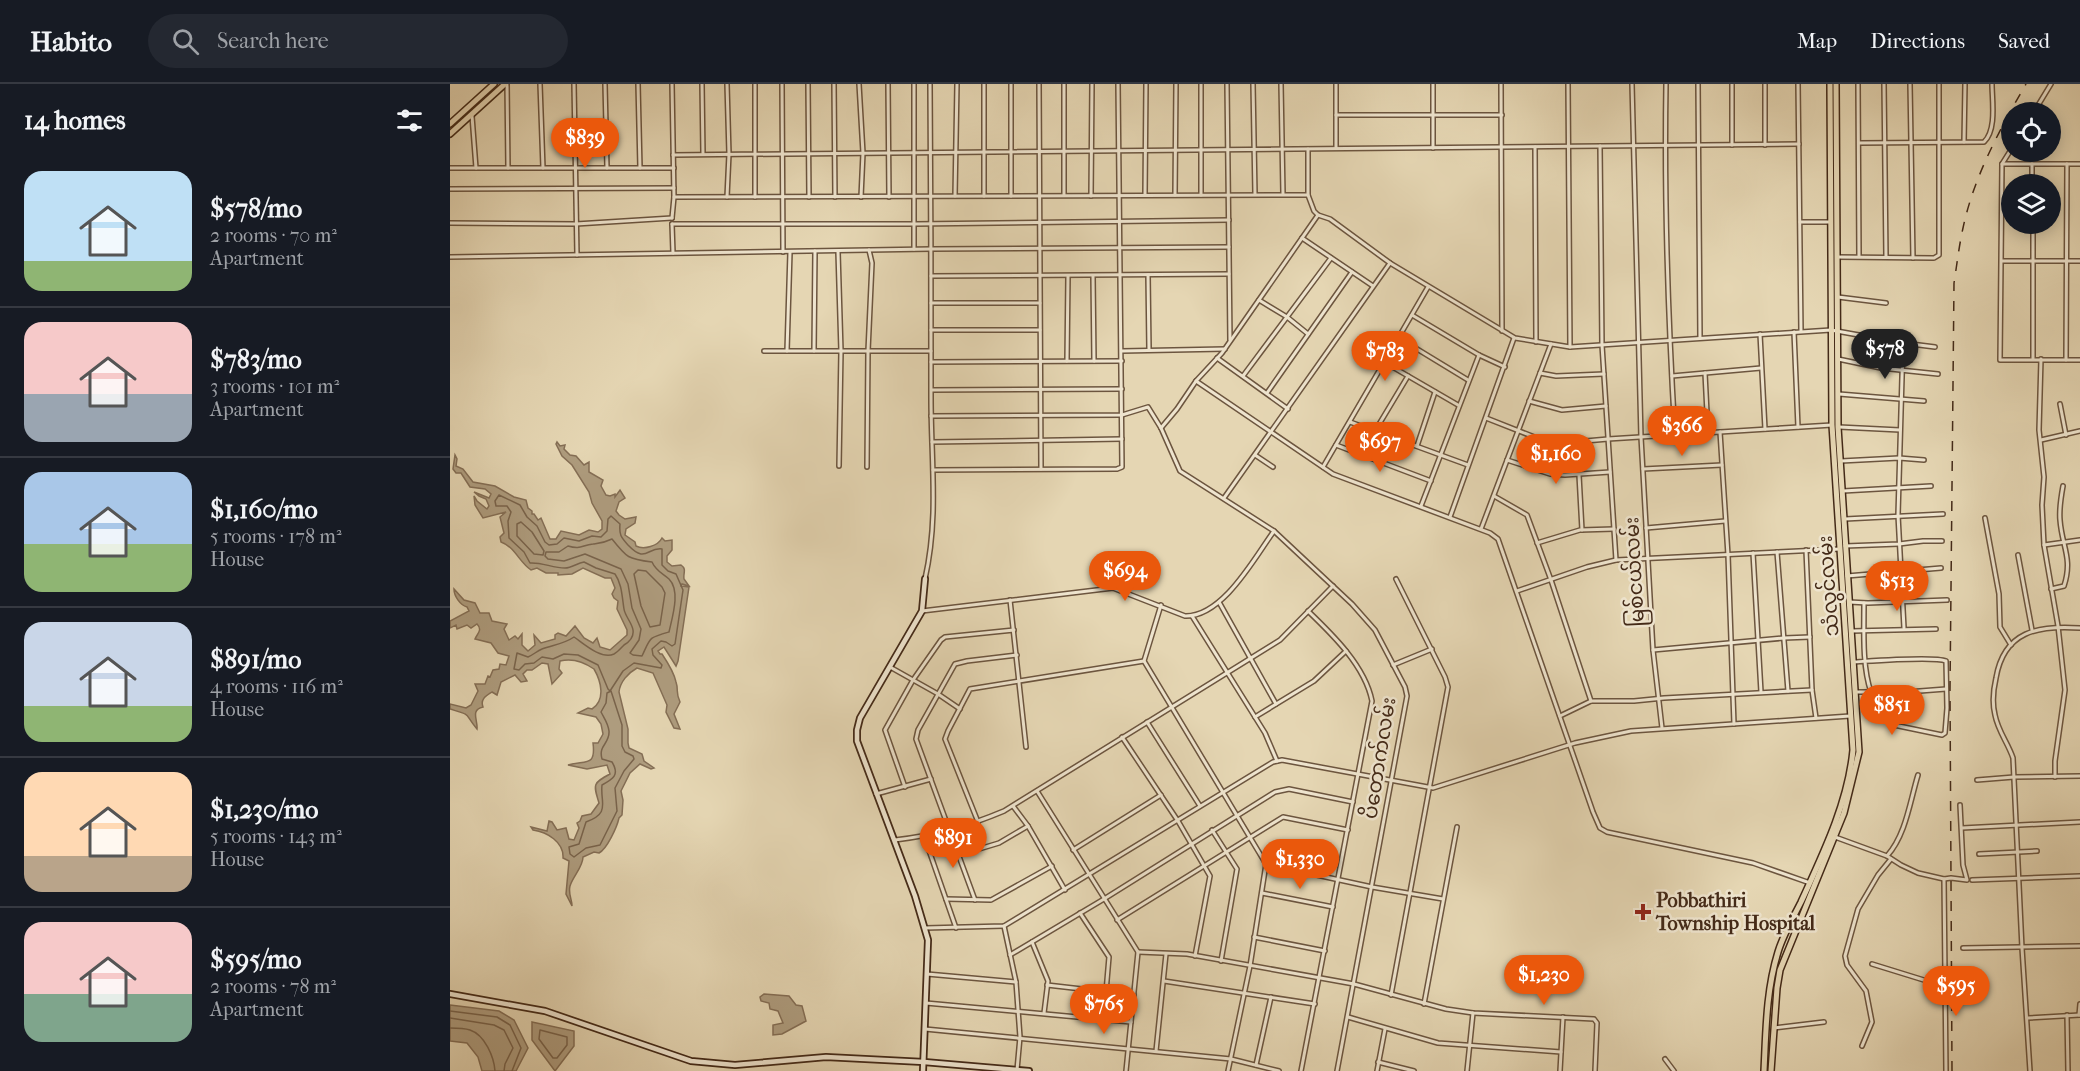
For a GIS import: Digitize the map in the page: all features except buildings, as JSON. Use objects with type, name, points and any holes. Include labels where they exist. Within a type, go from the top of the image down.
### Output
[{"type":"main road","points":[[450,124],[494,84]]},
{"type":"main road","points":[[450,134],[506,84]]},
{"type":"main road","name":"သံလွင်လမ်း","points":[[1764,1071],[1772,975],[1779,950],[1835,837],[1859,752],[1852,631],[1844,548],[1844,520],[1835,426],[1837,359],[1831,222],[1830,84]]},
{"type":"main road","name":"သံလွင်လမ်း","points":[[1771,1071],[1776,988],[1780,970],[1848,790],[1853,750],[1844,548],[1835,426],[1833,257],[1836,84]]},
{"type":"street","points":[[506,84],[508,168]]},
{"type":"street","points":[[540,84],[543,168]]},
{"type":"street","points":[[574,84],[577,255]]},
{"type":"street","points":[[604,84],[607,168]]},
{"type":"street","points":[[638,84],[640,168]]},
{"type":"street","points":[[672,84],[673,253]]},
{"type":"street","points":[[702,84],[702,154]]},
{"type":"street","points":[[727,84],[729,154],[727,197]]},
{"type":"street","points":[[755,84],[755,197]]},
{"type":"street","points":[[782,84],[783,252]]},
{"type":"street","points":[[808,84],[809,197]]},
{"type":"street","points":[[834,84],[835,197]]},
{"type":"street","points":[[859,84],[861,197]]},
{"type":"street","points":[[888,84],[889,197]]},
{"type":"street","points":[[914,84],[914,249]]},
{"type":"street","points":[[923,1071],[928,940],[895,840],[857,741],[857,730],[860,718],[922,611],[925,579],[931,552],[934,506],[931,390],[930,84]]},
{"type":"street","points":[[956,196],[957,84]]},
{"type":"street","points":[[984,84],[984,196]]},
{"type":"street","points":[[1011,84],[1011,196]]},
{"type":"street","points":[[1039,84],[1041,469]]},
{"type":"street","points":[[1064,84],[1064,195]]},
{"type":"street","points":[[1091,196],[1092,84]]},
{"type":"street","points":[[933,471],[1121,469],[1122,351],[1119,275],[1118,84]]},
{"type":"street","points":[[1145,195],[1146,84]]},
{"type":"street","points":[[1175,195],[1176,84]]},
{"type":"street","points":[[1201,84],[1201,195]]},
{"type":"street","points":[[1227,84],[1230,342]]},
{"type":"street","points":[[1253,84],[1255,194]]},
{"type":"street","points":[[1281,84],[1284,195]]},
{"type":"street","points":[[1336,84],[1336,149]]},
{"type":"street","points":[[1433,84],[1433,148]]},
{"type":"street","points":[[1501,84],[1502,331]]},
{"type":"street","points":[[1568,84],[1570,347]]},
{"type":"street","name":"မြစ်ငယ်လမ်း","points":[[1632,84],[1641,437],[1653,650],[1662,728]]},
{"type":"street","points":[[1666,84],[1665,146],[1675,435]]},
{"type":"street","points":[[1698,84],[1700,338]]},
{"type":"street","points":[[1732,84],[1732,145]]},
{"type":"street","points":[[1765,84],[1765,145]]},
{"type":"street","points":[[1798,84],[1801,332]]},
{"type":"street","points":[[1858,84],[1859,256]]},
{"type":"street","points":[[1884,84],[1886,256]]},
{"type":"street","points":[[1910,84],[1913,258]]},
{"type":"street","points":[[1833,257],[1934,258],[1939,255],[1939,84]]},
{"type":"street","points":[[1964,142],[1965,84]]},
{"type":"street","points":[[1859,143],[1984,142],[1989,136],[1991,126],[1992,84]]},
{"type":"street","points":[[2040,102],[2051,84]]},
{"type":"street","points":[[472,115],[476,168]]},
{"type":"street","points":[[1336,115],[1502,115]]},
{"type":"street","points":[[673,154],[1799,144]]},
{"type":"street","points":[[1600,146],[1602,345],[1616,560]]},
{"type":"street","points":[[1535,147],[1536,342]]},
{"type":"street","points":[[1308,149],[1308,195],[1318,215],[1330,219],[1428,287],[1515,338],[1570,347],[1834,331],[1903,344],[1935,346]]},
{"type":"street","points":[[2080,164],[2002,164],[2000,360],[2080,360]]},
{"type":"street","points":[[2032,164],[2032,174]]},
{"type":"street","points":[[2066,360],[2067,164]]},
{"type":"street","points":[[450,168],[674,168]]},
{"type":"street","points":[[450,189],[674,188]]},
{"type":"street","points":[[674,197],[1308,195]]},
{"type":"street","points":[[1161,428],[1196,381],[1225,349],[1318,215]]},
{"type":"street","points":[[450,223],[576,224],[672,218]]},
{"type":"street","points":[[672,224],[1229,220]]},
{"type":"street","points":[[1800,222],[1831,222]]},
{"type":"street","points":[[2033,234],[2033,359]]},
{"type":"street","points":[[1302,238],[1374,286]]},
{"type":"street","points":[[450,257],[914,249],[1229,247]]},
{"type":"street","points":[[867,467],[867,351],[872,263],[869,250]]},
{"type":"street","points":[[814,351],[815,251]]},
{"type":"street","points":[[838,251],[841,351],[839,466]]},
{"type":"street","points":[[787,351],[790,252]]},
{"type":"street","points":[[1243,376],[1331,258]]},
{"type":"street","points":[[2002,261],[2080,261]]},
{"type":"street","points":[[1224,498],[1390,262]]},
{"type":"street","points":[[1267,393],[1352,272]]},
{"type":"street","points":[[931,276],[1229,274]]},
{"type":"street","points":[[1148,275],[1149,350]]},
{"type":"street","points":[[1067,361],[1068,276]]},
{"type":"street","points":[[1093,276],[1094,361]]},
{"type":"street","points":[[1323,467],[1428,287]]},
{"type":"street","points":[[1836,297],[1886,303]]},
{"type":"street","points":[[1259,300],[1287,317],[1308,334]]},
{"type":"street","points":[[931,303],[1040,303]]},
{"type":"street","points":[[1412,315],[1479,355],[1505,367]]},
{"type":"street","points":[[931,330],[1040,330]]},
{"type":"street","points":[[1794,332],[1798,427]]},
{"type":"street","points":[[1760,334],[1764,429]]},
{"type":"street","points":[[1399,338],[1468,380]]},
{"type":"street","points":[[1450,517],[1515,338]]},
{"type":"street","points":[[1481,530],[1551,344]]},
{"type":"street","points":[[1903,344],[1898,515],[1904,628]]},
{"type":"street","points":[[1122,351],[1225,349]]},
{"type":"street","points":[[764,351],[931,351]]},
{"type":"street","points":[[1421,506],[1479,355]]},
{"type":"street","points":[[1217,358],[1288,409]]},
{"type":"street","points":[[1837,359],[1901,371],[1938,374]]},
{"type":"street","points":[[2040,359],[2044,545],[2058,626],[2065,690],[2055,761],[2055,777]]},
{"type":"street","points":[[931,362],[1122,361]]},
{"type":"street","points":[[1384,362],[1458,406]]},
{"type":"street","points":[[1672,376],[1761,368]]},
{"type":"street","points":[[1540,373],[1556,376],[1604,374]]},
{"type":"street","points":[[1705,373],[1708,433]]},
{"type":"street","points":[[1375,431],[1408,376]]},
{"type":"street","points":[[1196,381],[1333,474],[1450,517],[1498,539],[1600,828],[1607,832],[1753,862],[1812,884]]},
{"type":"street","points":[[931,390],[1122,389]]},
{"type":"street","points":[[1417,446],[1435,392]]},
{"type":"street","points":[[1837,394],[1876,399],[1924,401]]},
{"type":"street","points":[[1529,402],[1562,410],[1606,406]]},
{"type":"street","points":[[2060,404],[2066,435]]},
{"type":"street","name":"ပိတောက်လမ်း","points":[[1122,415],[1148,406],[1161,428],[1180,471],[1274,531],[1333,586],[1375,630],[1407,696],[1337,1071]]},
{"type":"street","points":[[932,416],[1122,415]]},
{"type":"street","points":[[1486,418],[1552,444],[1798,427],[1835,426],[1900,430]]},
{"type":"street","points":[[1350,422],[1468,465]]},
{"type":"street","points":[[2041,440],[2080,431]]},
{"type":"street","points":[[1720,432],[1728,555],[1734,724]]},
{"type":"street","points":[[932,442],[1122,439]]},
{"type":"street","points":[[1336,445],[1431,481]]},
{"type":"street","points":[[1255,454],[1273,467]]},
{"type":"street","points":[[1839,461],[1899,458],[1924,460]]},
{"type":"street","points":[[1507,460],[1550,474],[1610,471]]},
{"type":"street","points":[[1643,469],[1722,465]]},
{"type":"street","points":[[1579,474],[1582,530]]},
{"type":"street","points":[[1841,491],[1931,486]]},
{"type":"street","points":[[2051,589],[2064,586],[2069,562],[2062,543],[2060,517],[2062,486]]},
{"type":"street","points":[[1494,496],[1527,514],[1591,701]]},
{"type":"street","points":[[1844,520],[1943,514]]},
{"type":"street","points":[[1985,518],[1999,594],[2000,627],[2011,645]]},
{"type":"street","points":[[1646,528],[1726,521]]},
{"type":"street","points":[[1538,543],[1582,530],[1614,529]]},
{"type":"street","points":[[922,611],[1113,588],[1185,616],[1192,616],[1202,613],[1219,602],[1238,582],[1274,531]]},
{"type":"street","points":[[2044,545],[2080,540]]},
{"type":"street","points":[[1517,591],[1587,567],[1616,560],[1844,548],[1923,541],[1942,542]]},
{"type":"street","points":[[1806,550],[1812,690],[1816,718]]},
{"type":"street","points":[[1778,552],[1788,691]]},
{"type":"street","points":[[1753,553],[1761,692]]},
{"type":"street","points":[[2018,555],[2032,630]]},
{"type":"street","points":[[1847,576],[1941,568]]},
{"type":"street","points":[[1390,995],[1448,687],[1432,649],[1396,579]]},
{"type":"street","points":[[895,840],[951,831],[1013,806],[1280,640],[1333,586]]},
{"type":"street","points":[[1010,600],[1026,747]]},
{"type":"street","points":[[1849,602],[1947,600]]},
{"type":"street","points":[[1219,602],[1276,704]]},
{"type":"street","points":[[1853,662],[1866,662],[1942,659],[1946,661],[1945,733],[1942,735],[1894,725],[1871,692],[1866,662],[1864,603]]},
{"type":"street","points":[[1161,605],[1144,661],[1266,864],[1250,966],[1228,1071]]},
{"type":"street","points":[[1301,1071],[1372,701],[1370,690],[1346,651],[1332,633],[1308,611]]},
{"type":"street","points":[[1192,616],[1265,733],[1277,761]]},
{"type":"street","points":[[2030,1071],[2013,758],[1999,732],[1992,699],[1998,666],[2005,651],[2011,645],[2032,630],[2058,626],[2080,628]]},
{"type":"street","points":[[1852,631],[1936,628]]},
{"type":"street","points":[[905,787],[885,730],[913,680],[940,640],[945,637],[1014,630]]},
{"type":"street","points":[[1653,650],[1757,640],[1810,638]]},
{"type":"street","points":[[1393,665],[1432,649]]},
{"type":"street","points":[[1255,717],[1314,681],[1346,651]]},
{"type":"street","points":[[975,900],[916,739],[918,730],[955,664],[967,660],[1017,655]]},
{"type":"street","points":[[978,822],[945,739],[970,689],[1144,661]]},
{"type":"street","points":[[890,667],[960,709]]},
{"type":"street","points":[[1855,692],[1947,689]]},
{"type":"street","points":[[1560,716],[1591,701],[1660,700],[1812,690]]},
{"type":"street","points":[[925,928],[1004,926],[1277,761],[1282,760],[1433,788],[1569,744],[1631,732],[1851,716]]},
{"type":"street","points":[[1146,722],[1200,807]]},
{"type":"street","points":[[1122,737],[1178,821],[1210,876],[1195,956]]},
{"type":"street","points":[[1862,1046],[1872,1022],[1866,991],[1847,965],[1845,956],[1858,909],[1901,835],[1918,775]]},
{"type":"street","points":[[1977,780],[2080,776]]},
{"type":"street","points":[[876,794],[931,779]]},
{"type":"street","points":[[1010,955],[1275,792],[1283,789],[1353,802]]},
{"type":"street","points":[[1037,791],[1138,952],[1126,1071]]},
{"type":"street","points":[[1073,850],[1161,795]]},
{"type":"street","points":[[1835,837],[1889,857],[1918,873],[1944,879],[1967,880],[1963,865],[1960,805]]},
{"type":"street","points":[[1013,806],[1028,826],[1065,890]]},
{"type":"street","points":[[1117,920],[1283,817],[1348,830]]},
{"type":"street","points":[[1962,828],[2080,822]]},
{"type":"street","points":[[959,855],[999,843],[1028,826]]},
{"type":"street","points":[[1424,1004],[1457,827]]},
{"type":"street","points":[[1212,830],[1237,869],[1221,961]]},
{"type":"street","points":[[924,836],[956,928]]},
{"type":"street","points":[[1979,854],[2037,851]]},
{"type":"street","points":[[1266,864],[1372,887],[1443,899]]},
{"type":"street","points":[[946,899],[991,900],[1052,866]]},
{"type":"street","points":[[1972,880],[2080,876]]},
{"type":"street","points":[[1944,879],[1946,1071]]},
{"type":"street","points":[[1262,893],[1333,907]]},
{"type":"street","points":[[1080,914],[1109,957],[1106,992]]},
{"type":"street","points":[[1004,926],[1016,982],[1020,1037],[1017,1070]]},
{"type":"street","points":[[1254,938],[1325,951]]},
{"type":"street","points":[[1032,942],[1048,981],[1044,1013]]},
{"type":"street","points":[[1963,948],[2080,946]]},
{"type":"street","points":[[1138,952],[1195,956],[1354,984],[1424,1004],[1473,1013],[1594,1019],[1597,1023],[1595,1071]]},
{"type":"street","points":[[1156,1051],[1166,953]]},
{"type":"street","points":[[1872,964],[1927,981],[1946,984]]},
{"type":"street","points":[[927,974],[1016,982]]},
{"type":"street","points":[[1164,981],[1315,1005]]},
{"type":"street","points":[[1047,985],[1134,995]]},
{"type":"street","points":[[450,994],[545,1011],[691,1061],[735,1065],[826,1057],[1029,1071]]},
{"type":"street","points":[[1256,1065],[1272,997]]},
{"type":"street","points":[[926,1003],[1131,1022]]},
{"type":"street","points":[[2027,1018],[2079,1015],[2080,1004]]},
{"type":"street","points":[[1467,1071],[1473,1013]]},
{"type":"street","points":[[2067,1015],[2068,1071]]},
{"type":"street","points":[[1348,1017],[1438,1043],[1561,1052]]},
{"type":"street","points":[[1560,1071],[1563,1017]]},
{"type":"street","points":[[1774,1028],[1824,1022]]},
{"type":"street","points":[[1377,1071],[1385,1028]]},
{"type":"street","points":[[925,1029],[1231,1059],[1279,1071]]},
{"type":"street","points":[[1665,1059],[1674,1071]]},
{"type":"street","points":[[1378,1062],[1414,1071]]},
{"type":"water","points":[[557,442],[560,446],[565,445],[564,449],[570,455],[576,456],[584,465],[589,462],[589,472],[603,480],[601,486],[606,495],[615,494],[615,497],[620,490],[625,498],[619,502],[616,511],[625,519],[636,517],[635,523],[626,529],[625,535],[635,542],[636,546],[643,548],[650,546],[662,538],[665,541],[672,540],[672,550],[667,556],[667,562],[672,566],[681,565],[683,567],[684,579],[689,586],[682,584],[681,586],[689,587],[676,666],[664,647],[658,651],[672,671],[677,685],[680,702],[674,714],[680,729],[674,728],[666,712],[667,705],[653,673],[637,668],[631,672],[623,681],[619,692],[628,729],[629,748],[642,754],[644,761],[654,768],[640,764],[630,773],[621,791],[622,815],[611,837],[602,851],[583,857],[571,882],[569,892],[572,906],[566,894],[569,861],[563,858],[561,847],[554,839],[531,827],[547,831],[549,821],[557,830],[566,828],[569,839],[574,840],[579,828],[577,823],[582,816],[591,814],[599,803],[595,788],[597,782],[610,774],[607,765],[587,769],[568,765],[591,759],[594,751],[593,743],[598,743],[603,734],[601,724],[596,717],[578,713],[588,708],[592,709],[601,696],[599,679],[594,669],[578,661],[560,661],[559,669],[562,673],[552,684],[548,664],[542,663],[523,674],[527,681],[521,682],[515,675],[501,682],[497,695],[492,692],[488,695],[483,700],[483,707],[477,710],[477,729],[467,715],[450,709],[450,704],[466,708],[471,705],[478,691],[475,684],[485,684],[493,670],[499,669],[500,664],[506,665],[509,656],[498,653],[491,643],[475,639],[480,630],[477,624],[471,628],[467,625],[457,629],[456,625],[450,628],[450,621],[469,611],[458,600],[454,589],[464,600],[475,603],[480,613],[489,613],[492,621],[507,624],[504,629],[509,640],[515,636],[518,639],[522,634],[522,645],[528,651],[535,645],[534,635],[541,643],[555,639],[558,633],[566,636],[575,626],[584,638],[593,643],[597,638],[600,647],[610,650],[627,635],[617,609],[618,601],[612,594],[615,588],[611,578],[605,578],[583,568],[572,574],[558,575],[558,573],[546,573],[537,568],[531,570],[510,547],[501,542],[500,537],[504,533],[500,517],[506,512],[483,518],[475,505],[474,496],[487,509],[489,506],[486,499],[474,492],[489,498],[491,494],[485,489],[470,487],[461,473],[456,473],[453,469],[455,455],[456,466],[463,469],[473,482],[495,486],[514,497],[526,500],[532,514],[538,520],[541,518],[550,539],[556,539],[561,531],[579,535],[589,530],[598,532],[602,529],[602,521],[589,492],[572,465],[562,456]]},
{"type":"water","points":[[764,994],[789,996],[796,1005],[802,1006],[806,1021],[782,1034],[773,1035],[773,1025],[783,1023],[778,1011],[770,1009],[769,1003],[761,1001],[760,997]]},
{"type":"water","points":[[450,1005],[499,1011],[514,1020],[528,1048],[516,1071],[482,1071],[478,1057],[467,1043],[450,1041]]},
{"type":"water","points":[[532,1022],[574,1031],[574,1046],[555,1071],[532,1040]]},
{"type":"railway","points":[[1952,1071],[1950,690],[1954,283],[1963,228],[1974,190],[1998,136],[2026,84]]},
{"type":"place","name":"Pobbathiri Township Hospital","points":[[1643,912]]}]
